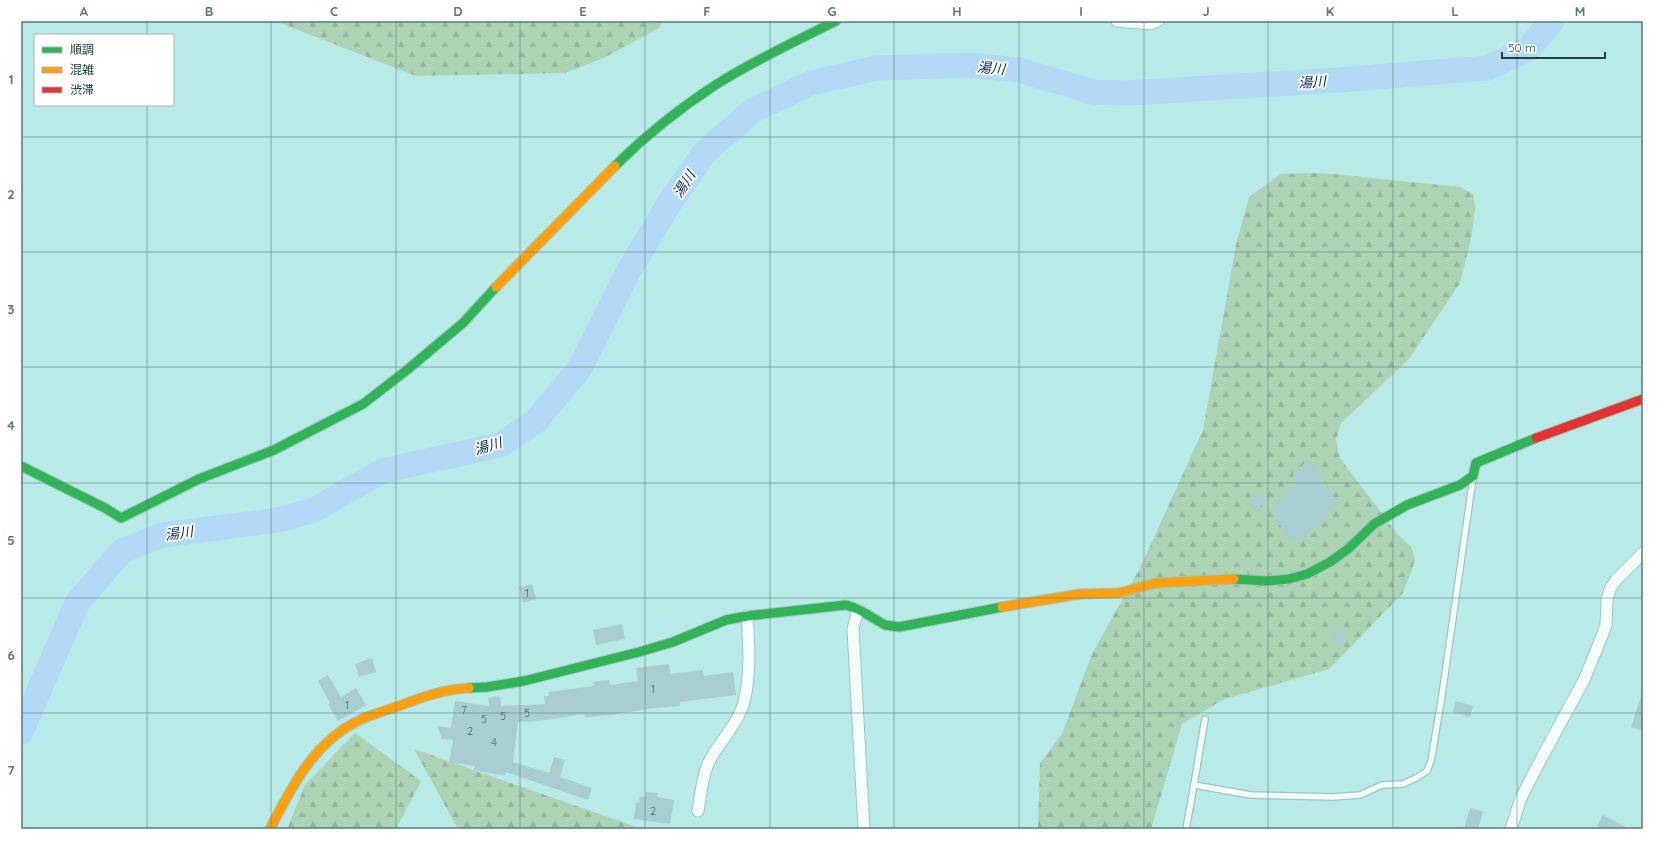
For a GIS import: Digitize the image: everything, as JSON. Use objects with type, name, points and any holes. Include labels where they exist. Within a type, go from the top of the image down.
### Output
[{"type":"street","points":[[21,466],[105,508],[121,518],[199,479],[274,450],[363,404],[407,370],[463,323],[512,270],[624,157],[680,110],[717,84],[764,57],[836,21]]},
{"type":"street","points":[[1117,21],[1150,24],[1158,21]]},
{"type":"street","points":[[270,829],[282,805],[309,761],[336,735],[348,726],[362,719],[426,696],[453,689],[487,687],[524,681],[639,652],[673,642],[726,620],[746,616],[846,605],[858,609],[886,625],[899,627],[1018,604],[1080,594],[1119,593],[1156,583],[1227,579],[1267,581],[1289,579],[1308,574],[1330,562],[1374,524],[1407,505],[1460,484],[1473,476],[1476,463],[1559,429],[1643,399]]},
{"type":"street","points":[[1511,829],[1521,798],[1584,680],[1606,625],[1607,600],[1610,589],[1616,580],[1643,553]]},
{"type":"street","points":[[858,609],[853,629],[864,829]]},
{"type":"street","points":[[698,811],[707,766],[740,713],[744,702],[747,686],[749,649],[746,616]]},
{"type":"lane","points":[[1194,785],[1251,794],[1333,797],[1360,795],[1382,785],[1403,784],[1427,771],[1431,761],[1442,696],[1473,476]]},
{"type":"lane","points":[[1186,829],[1205,719]]},
{"type":"green space","points":[[275,21],[663,21],[659,28],[604,58],[565,73],[416,76]]},
{"type":"green space","points":[[1312,173],[1460,187],[1473,194],[1475,207],[1472,234],[1460,283],[1409,359],[1341,423],[1336,439],[1340,458],[1398,535],[1412,548],[1415,561],[1403,593],[1329,669],[1222,700],[1182,724],[1151,829],[1038,829],[1040,763],[1062,734],[1092,654],[1140,568],[1203,430],[1236,245],[1249,197],[1281,174]]},
{"type":"green space","points":[[355,733],[421,781],[396,829],[287,829],[305,785]]},
{"type":"green space","points":[[414,749],[642,829],[458,829]]},
{"type":"building","points":[[1307,460],[1322,474],[1319,477],[1329,487],[1327,490],[1339,501],[1307,536],[1290,540],[1282,533],[1285,530],[1276,522],[1270,511],[1297,482],[1292,477]]},
{"type":"building","points":[[1258,494],[1266,501],[1257,511],[1248,504]]},
{"type":"building","points":[[532,584],[536,599],[523,603],[519,587]]},
{"type":"building","points":[[622,624],[625,639],[596,645],[593,630]]},
{"type":"building","points":[[1333,629],[1345,631],[1343,643],[1331,642]]},
{"type":"building","points":[[372,658],[376,672],[359,677],[355,664]]},
{"type":"building","points":[[669,664],[670,674],[703,670],[704,676],[733,672],[736,695],[680,702],[680,706],[653,708],[612,715],[585,717],[584,714],[539,721],[518,722],[513,762],[549,773],[554,757],[565,760],[560,777],[592,788],[588,800],[506,772],[505,775],[494,774],[474,770],[475,766],[449,762],[453,740],[442,739],[437,726],[451,728],[455,701],[489,706],[488,698],[500,696],[501,706],[545,704],[544,696],[549,696],[549,692],[594,686],[593,682],[609,680],[610,685],[638,681],[636,668]]},
{"type":"building","points":[[328,675],[341,697],[356,688],[366,705],[338,721],[328,704],[330,703],[318,681]]},
{"type":"building","points":[[1641,696],[1643,697],[1643,731],[1631,727]]},
{"type":"building","points":[[1456,701],[1473,706],[1470,717],[1453,712]]},
{"type":"building","points":[[646,792],[658,793],[657,797],[674,800],[670,824],[634,819],[636,802],[639,803],[640,796],[645,797]]},
{"type":"building","points":[[1470,808],[1483,812],[1478,829],[1464,829]]},
{"type":"building","points":[[1603,815],[1630,829],[1603,829],[1597,826]]},
{"type":"waterway","name":"湯川","points":[[21,732],[77,603],[122,551],[162,535],[283,519],[314,510],[382,471],[500,445],[536,421],[580,368],[628,272],[672,199],[705,152],[752,111],[811,83],[876,68],[969,65],[1019,70],[1093,92],[1129,93],[1338,80],[1488,68],[1528,49],[1552,21]]},
{"type":"traffic: fast","points":[[615,166],[664,122],[717,84],[761,59],[836,21]]},
{"type":"traffic: fast","points":[[21,466],[105,508],[121,518],[199,479],[274,450],[363,404],[407,370],[463,323],[496,287]]},
{"type":"traffic: fast","points":[[1234,579],[1267,581],[1289,579],[1307,574],[1330,562],[1348,549],[1374,524],[1407,505],[1460,485],[1473,476],[1476,463],[1536,438]]},
{"type":"traffic: fast","points":[[469,688],[487,687],[524,681],[639,652],[673,642],[726,620],[747,616],[846,605],[858,609],[885,625],[899,627],[1002,607]]},
{"type":"traffic: slow","points":[[496,287],[615,166]]},
{"type":"traffic: slow","points":[[1002,607],[1080,594],[1119,593],[1156,583],[1234,579]]},
{"type":"traffic: slow","points":[[270,829],[296,781],[307,766],[318,752],[345,728],[367,717],[425,697],[451,690],[469,688]]},
{"type":"traffic: jam","points":[[1536,438],[1643,399]]}]
